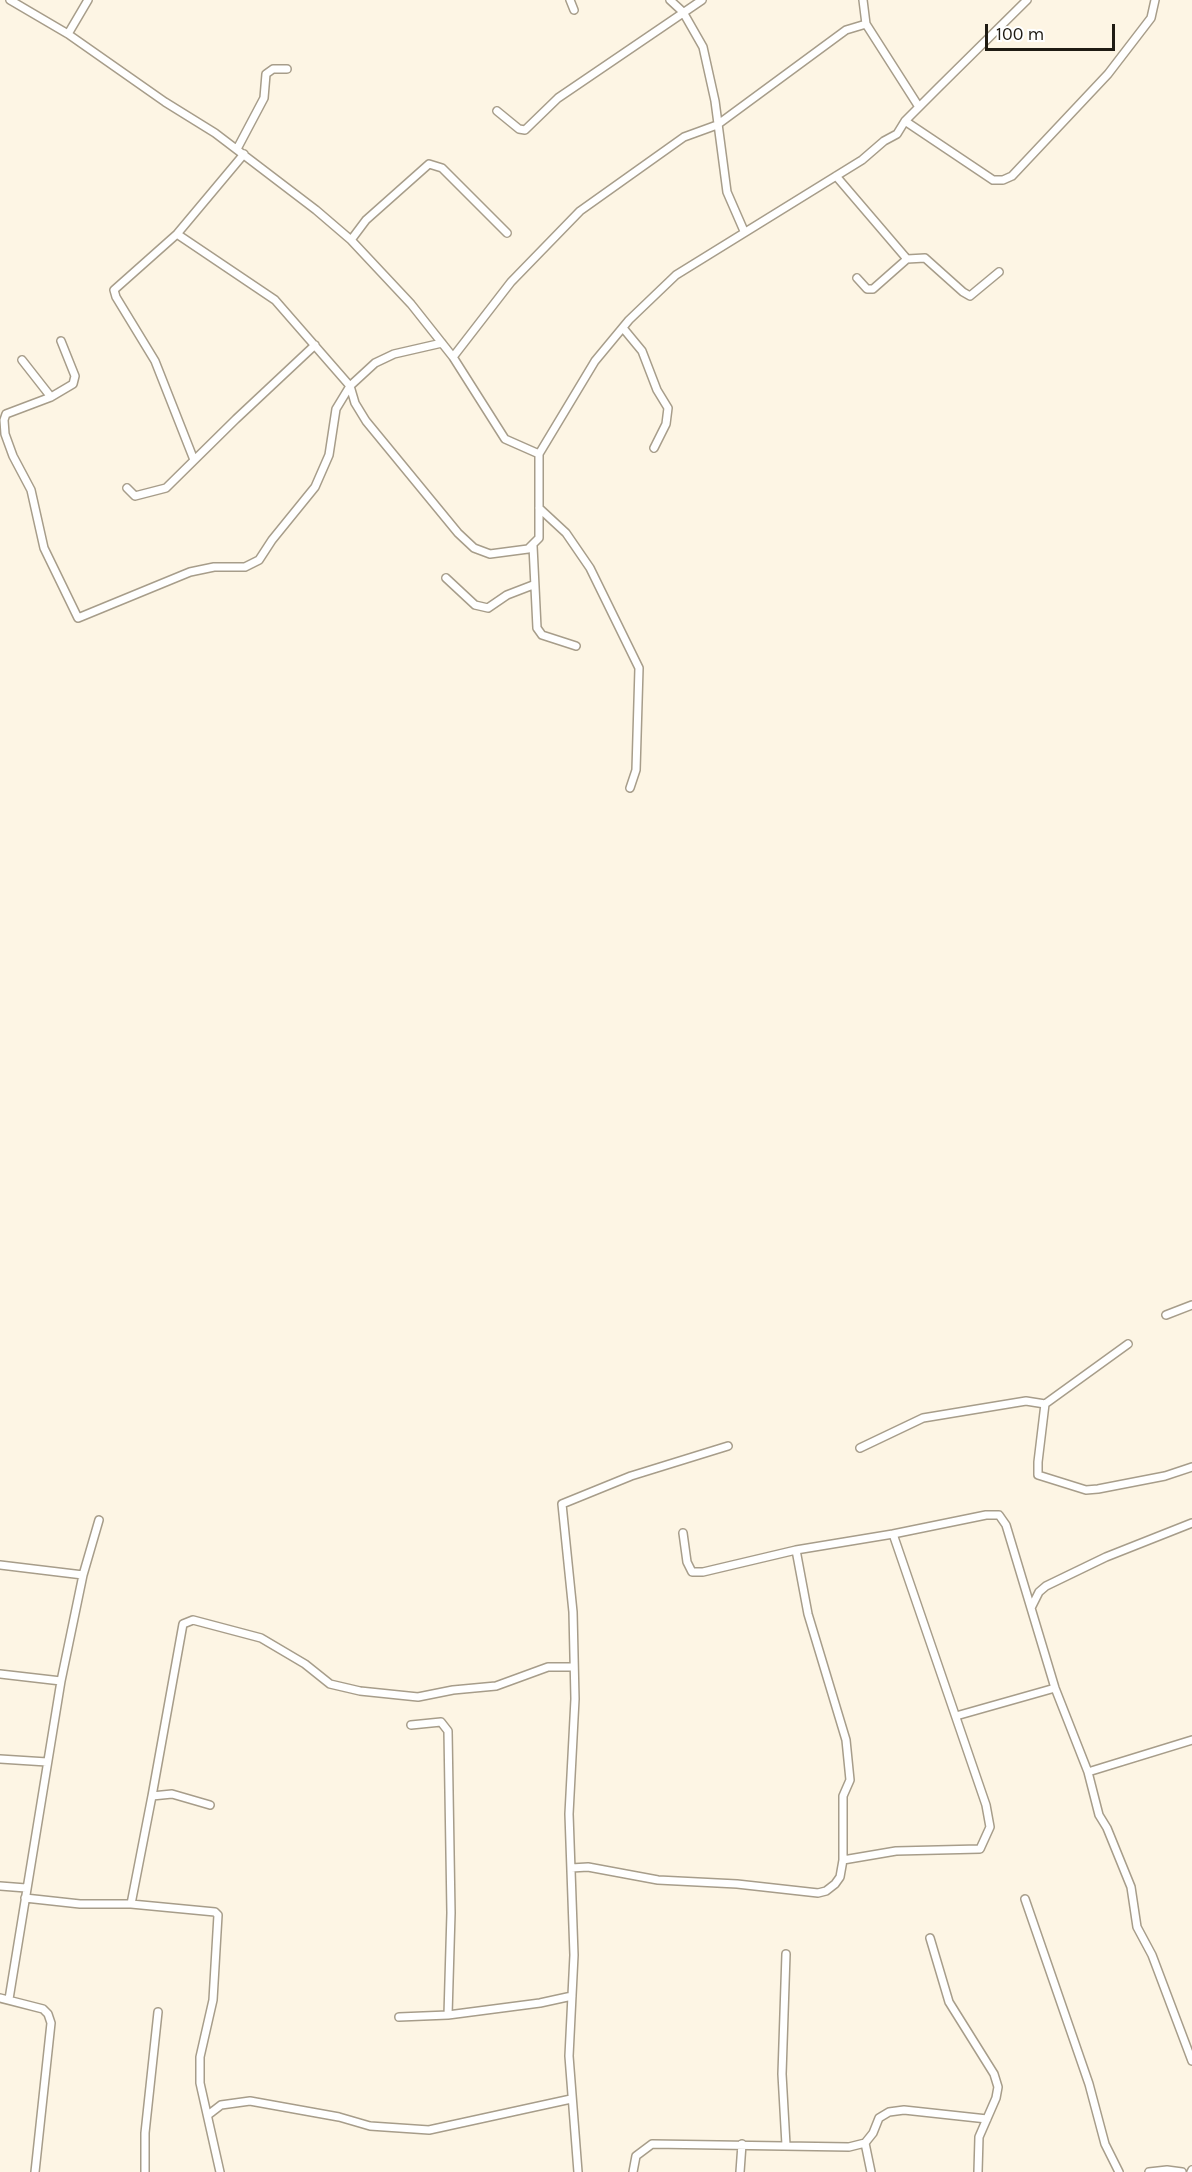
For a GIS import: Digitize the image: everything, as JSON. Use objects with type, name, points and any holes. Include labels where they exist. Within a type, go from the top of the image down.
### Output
[{"type":"street","points":[[10,0],[68,34],[237,148],[351,240],[411,304],[453,357],[506,439],[539,453]]},
{"type":"street","points":[[68,34],[88,0]]},
{"type":"street","points":[[570,0],[574,10]]},
{"type":"street","points":[[670,0],[683,12],[703,47],[715,101],[727,192],[744,231]]},
{"type":"street","points":[[498,111],[519,129],[525,130],[558,98],[702,0]]},
{"type":"street","points":[[863,0],[866,24],[919,107]]},
{"type":"street","points":[[177,234],[275,300],[350,386],[355,403],[366,421],[458,533],[474,548],[490,554],[532,546],[539,538],[539,453],[595,361],[623,328],[676,275],[836,176],[897,134],[905,121],[1027,0]]},
{"type":"street","points":[[905,121],[993,180],[1004,180],[1012,176],[1108,74],[1151,18],[1155,0]]},
{"type":"street","points":[[453,357],[511,282],[580,211],[684,137],[717,124],[846,30],[866,24]]},
{"type":"street","points":[[237,148],[264,98],[266,74],[273,69],[287,69]]},
{"type":"street","points":[[194,460],[155,361],[114,290],[177,234],[244,154]]},
{"type":"street","points":[[351,240],[366,220],[429,164],[442,168],[507,233]]},
{"type":"street","points":[[836,176],[906,260]]},
{"type":"street","points":[[857,278],[867,289],[873,289],[906,260],[925,258],[970,296],[999,272]]},
{"type":"street","points":[[623,328],[642,351],[657,390],[668,408],[666,424],[654,448]]},
{"type":"street","points":[[61,341],[75,376],[73,384],[51,398],[6,414],[3,420],[5,434],[31,490],[44,548],[78,618],[190,572],[214,567],[245,567],[259,560],[282,526],[315,487],[329,455],[336,409],[350,386],[375,363],[394,354],[442,344]]},
{"type":"street","points":[[128,488],[135,496],[166,488],[315,345]]},
{"type":"street","points":[[22,360],[51,398]]},
{"type":"street","points":[[539,508],[566,533],[590,567],[639,668],[636,770],[630,788]]},
{"type":"street","points":[[532,546],[537,628],[542,635],[576,646]]},
{"type":"street","points":[[446,578],[475,605],[488,608],[507,595],[533,585]]},
{"type":"street","points":[[1166,1316],[1192,1305]]},
{"type":"street","points":[[860,1448],[924,1418],[1026,1401],[1045,1404],[1128,1344]]},
{"type":"street","points":[[1045,1404],[1037,1472],[1041,1478],[1086,1490],[1166,1476],[1192,1467]]},
{"type":"street","points":[[578,2172],[569,2056],[572,1996],[569,1814],[573,1612],[562,1504],[631,1476],[728,1446]]},
{"type":"street","points":[[683,1533],[687,1562],[692,1572],[703,1572],[796,1550],[999,1515],[1006,1525],[1055,1688],[1088,1772],[1099,1815],[1107,1828],[1131,1887],[1137,1927],[1152,1955],[1192,2061]]},
{"type":"street","points":[[9,1999],[61,1681],[83,1575],[99,1520]]},
{"type":"street","points":[[1031,1609],[1039,1592],[1046,1586],[1106,1557],[1192,1523]]},
{"type":"street","points":[[843,1860],[896,1851],[980,1849],[990,1827],[986,1805],[894,1534]]},
{"type":"street","points":[[571,1868],[588,1867],[658,1880],[737,1884],[818,1893],[826,1891],[840,1877],[843,1860],[843,1796],[850,1780],[846,1740],[808,1614],[796,1550]]},
{"type":"street","points":[[0,1565],[83,1575]]},
{"type":"street","points":[[131,1904],[183,1624],[193,1620],[261,1638],[305,1664],[330,1684],[360,1691],[418,1697],[453,1690],[496,1686],[548,1667],[573,1667]]},
{"type":"street","points":[[0,1674],[61,1681]]},
{"type":"street","points":[[956,1716],[1055,1688]]},
{"type":"street","points":[[411,1725],[441,1722],[448,1731],[451,1903],[448,2015]]},
{"type":"street","points":[[1088,1772],[1192,1740]]},
{"type":"street","points":[[0,1759],[47,1762]]},
{"type":"street","points":[[152,1796],[172,1794],[210,1805]]},
{"type":"street","points":[[0,1886],[26,1888]]},
{"type":"street","points":[[25,1898],[80,1904],[131,1904],[214,1912],[218,1915],[213,2000],[200,2056],[200,2083],[220,2172]]},
{"type":"street","points":[[1025,1899],[1089,2084],[1105,2144],[1119,2172]]},
{"type":"street","points":[[930,1938],[949,2002],[994,2074],[998,2087],[996,2098],[980,2137],[978,2172]]},
{"type":"street","points":[[786,1954],[782,2074],[786,2145]]},
{"type":"street","points":[[399,2017],[448,2015],[540,2003],[572,1996]]},
{"type":"street","points":[[0,1998],[43,2008],[51,2023],[35,2172]]},
{"type":"street","points":[[145,2172],[145,2133],[158,2012]]},
{"type":"street","points":[[208,2115],[221,2105],[250,2101],[339,2117],[370,2126],[429,2130],[571,2099]]},
{"type":"street","points":[[633,2172],[636,2156],[652,2145],[742,2144],[849,2147],[865,2143],[873,2133],[879,2118],[889,2112],[904,2110],[987,2119]]},
{"type":"street","points":[[865,2143],[871,2172]]},
{"type":"street","points":[[740,2172],[742,2144]]},
{"type":"street","points":[[1149,2172],[1167,2170],[1182,2172]]}]
